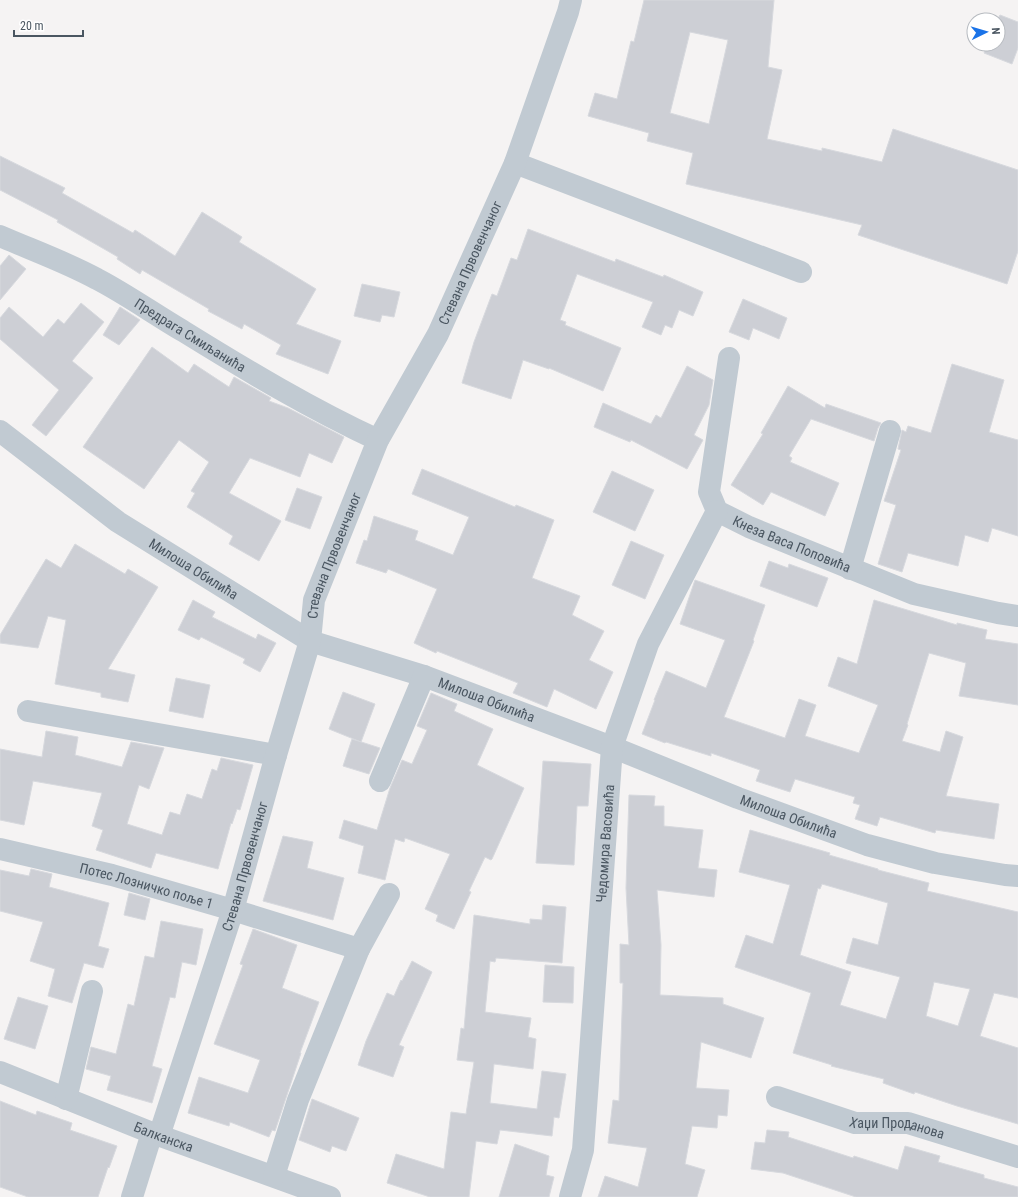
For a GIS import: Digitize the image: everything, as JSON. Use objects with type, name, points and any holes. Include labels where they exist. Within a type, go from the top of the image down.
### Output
[{"type":"street","name":"Стевана Првовенчаног","points":[[156,1134],[233,910],[276,755],[310,641],[314,600],[378,440],[438,334],[515,163],[571,0]]},
{"type":"street","points":[[515,163],[801,272]]},
{"type":"street","name":"Предрага Смиљанића","points":[[0,236],[98,279],[219,353],[354,429],[378,440]]},
{"type":"street","name":"Кнеза Васа Поповића","points":[[729,358],[709,492],[716,511],[850,569],[914,594],[998,613],[1018,616]]},
{"type":"street","name":"Милоша Обилића","points":[[0,431],[118,522],[310,641],[424,676],[612,747],[738,798],[867,845],[935,862],[1018,876]]},
{"type":"street","points":[[850,569],[890,431]]},
{"type":"street","name":"Чедомира Васовића","points":[[570,1197],[583,1150],[612,747],[648,644],[716,511]]},
{"type":"street","points":[[380,781],[424,676]]},
{"type":"street","points":[[28,711],[276,755]]},
{"type":"street","name":"Потес Лозничко поље 1","points":[[0,849],[112,875],[359,948]]},
{"type":"street","points":[[274,1176],[298,1100],[359,948],[389,894]]},
{"type":"street","points":[[66,1098],[92,991]]},
{"type":"street","name":"Балканска","points":[[0,1072],[156,1134],[330,1197]]},
{"type":"street","name":"Хаџи Проданова","points":[[777,1097],[855,1123],[908,1123],[1018,1157]]},
{"type":"street","points":[[132,1197],[156,1134]]},
{"type":"building","points":[[644,0],[774,0],[768,67],[782,70],[767,139],[822,151],[822,148],[882,162],[893,129],[1018,170],[1018,251],[1007,284],[858,235],[862,225],[686,184],[693,153],[647,141],[649,133],[588,116],[595,93],[617,99],[631,41],[634,42]],"holes":[[[690,32],[728,40],[709,124],[670,113]]]},
{"type":"building","points":[[1006,17],[1018,22],[1018,48],[1012,64],[984,53],[1006,52]]},
{"type":"building","points":[[0,156],[65,188],[62,193],[133,233],[135,230],[175,256],[202,212],[242,237],[239,242],[316,289],[296,324],[341,341],[328,374],[276,354],[281,345],[244,324],[242,329],[208,311],[209,309],[142,270],[140,274],[117,259],[118,257],[57,222],[58,220],[0,190]]},
{"type":"building","points":[[528,229],[615,262],[616,259],[663,277],[664,275],[703,292],[693,316],[679,310],[672,328],[665,325],[661,335],[642,327],[653,302],[577,274],[560,320],[566,322],[565,325],[621,348],[603,391],[549,368],[523,360],[511,399],[462,383],[474,342],[492,294],[497,296],[511,258],[517,260]]},
{"type":"building","points":[[9,255],[26,269],[0,300],[0,266]]},
{"type":"building","points":[[362,284],[400,292],[394,317],[382,315],[380,322],[354,316]]},
{"type":"building","points":[[743,299],[787,318],[779,339],[753,328],[749,340],[729,332]]},
{"type":"building","points":[[81,303],[104,322],[72,361],[93,378],[46,436],[32,425],[59,390],[0,339],[0,318],[9,307],[43,337],[58,319],[64,324]]},
{"type":"building","points":[[120,307],[140,320],[119,345],[103,335]]},
{"type":"building","points":[[152,347],[188,373],[194,364],[229,387],[234,377],[271,398],[269,401],[288,408],[344,437],[332,463],[309,453],[300,477],[250,458],[229,493],[281,521],[259,561],[229,544],[233,536],[187,507],[195,493],[191,491],[209,462],[179,440],[144,489],[83,447]]},
{"type":"building","points":[[952,364],[1004,380],[989,432],[1018,440],[1018,536],[992,528],[988,542],[965,535],[958,566],[908,553],[902,572],[878,564],[896,505],[884,501],[901,450],[898,449],[902,430],[906,432],[908,426],[931,433]]},
{"type":"building","points":[[687,366],[713,380],[709,405],[694,435],[703,440],[687,469],[631,440],[630,442],[594,427],[603,403],[651,424],[656,415],[661,418]]},
{"type":"building","points":[[788,386],[825,408],[826,404],[881,423],[874,441],[811,419],[789,456],[792,458],[790,462],[839,483],[825,516],[771,492],[763,505],[731,485],[763,434],[761,433]]},
{"type":"building","points":[[422,469],[515,507],[516,505],[554,520],[532,578],[580,596],[572,615],[604,631],[589,660],[613,672],[596,709],[554,689],[547,707],[513,693],[518,683],[437,651],[436,653],[414,643],[437,589],[388,569],[386,573],[356,563],[364,540],[367,541],[374,516],[418,531],[415,540],[453,555],[469,517],[412,494]]},
{"type":"building","points":[[612,471],[654,490],[635,531],[593,512]]},
{"type":"building","points":[[297,488],[322,497],[310,529],[285,520]]},
{"type":"building","points":[[631,541],[664,555],[645,599],[612,585]]},
{"type":"building","points":[[75,544],[125,574],[128,569],[158,587],[108,669],[135,675],[128,702],[101,697],[101,693],[55,684],[66,620],[48,616],[38,648],[0,643],[0,635],[46,559],[61,568]]},
{"type":"building","points":[[769,561],[788,568],[789,564],[828,578],[817,607],[760,586]]},
{"type":"building","points":[[695,580],[765,605],[753,640],[754,641],[724,717],[785,738],[799,699],[816,705],[805,736],[859,753],[878,705],[828,686],[838,657],[857,664],[874,600],[957,625],[957,623],[987,630],[985,639],[1018,644],[1018,705],[959,696],[966,663],[929,653],[902,741],[940,752],[946,731],[963,737],[946,796],[999,804],[994,839],[936,830],[935,833],[880,817],[877,826],[855,819],[860,805],[853,803],[855,797],[795,779],[790,792],[756,781],[760,770],[711,753],[711,756],[666,742],[665,743],[642,734],[666,671],[706,688],[725,640],[680,624]]},
{"type":"building","points":[[193,600],[215,612],[212,617],[256,639],[258,634],[276,643],[260,672],[243,663],[245,659],[201,637],[199,640],[178,630]]},
{"type":"building","points":[[176,678],[210,685],[203,718],[169,711]]},
{"type":"building","points":[[343,692],[375,704],[361,742],[329,729]]},
{"type":"building","points":[[431,693],[457,704],[454,711],[493,729],[477,765],[524,788],[492,859],[491,860],[485,857],[469,891],[471,892],[454,929],[436,921],[438,915],[425,909],[450,854],[405,838],[404,842],[395,839],[385,880],[358,873],[364,846],[339,838],[344,820],[377,830],[390,788],[402,760],[412,764],[427,730],[417,726]]},
{"type":"building","points":[[46,731],[78,737],[75,755],[122,767],[131,742],[164,748],[149,789],[139,785],[127,824],[162,835],[170,812],[180,815],[187,794],[202,799],[212,769],[217,771],[221,758],[253,765],[240,810],[237,809],[232,824],[231,823],[218,869],[156,853],[151,868],[96,850],[103,830],[92,826],[102,793],[33,781],[24,825],[0,820],[0,749],[42,757]]},
{"type":"building","points":[[352,739],[380,748],[369,774],[343,766]]},
{"type":"building","points":[[543,761],[591,764],[588,806],[577,806],[574,865],[536,863]]},
{"type":"building","points":[[629,795],[655,796],[654,806],[664,806],[664,826],[703,830],[698,868],[717,870],[714,897],[657,890],[661,945],[660,995],[723,998],[723,1004],[764,1018],[751,1058],[701,1042],[696,1088],[729,1090],[727,1116],[718,1115],[717,1128],[692,1126],[685,1164],[705,1170],[697,1197],[598,1197],[605,1176],[638,1187],[647,1148],[608,1143],[613,1100],[619,1101],[623,983],[620,983],[620,944],[629,945],[626,888]]},
{"type":"building","points":[[750,830],[830,853],[829,855],[878,870],[929,883],[927,891],[1018,912],[1018,998],[994,993],[980,1036],[1018,1048],[1018,1124],[915,1092],[914,1094],[883,1083],[884,1079],[831,1066],[832,1065],[793,1053],[811,993],[735,967],[746,935],[773,944],[790,885],[739,872]],"holes":[[[822,884],[888,903],[878,945],[853,938],[846,963],[900,977],[886,1019],[840,1005],[851,972],[800,955],[818,888],[820,889]],[[934,982],[970,989],[958,1026],[926,1016]]]},
{"type":"building","points":[[283,836],[313,842],[307,868],[344,878],[333,920],[263,901]]},
{"type":"building","points":[[31,869],[52,874],[49,887],[109,903],[98,946],[109,949],[103,968],[84,963],[72,1003],[48,996],[55,969],[30,961],[43,922],[0,911],[0,870],[29,876]]},
{"type":"building","points":[[129,893],[150,899],[145,920],[124,915]]},
{"type":"building","points":[[543,905],[566,907],[562,963],[496,958],[495,962],[490,961],[485,1012],[531,1018],[528,1037],[536,1039],[533,1069],[494,1064],[490,1103],[537,1109],[542,1071],[566,1074],[559,1118],[554,1117],[552,1136],[500,1130],[497,1144],[476,1141],[469,1197],[430,1197],[387,1183],[396,1154],[444,1169],[451,1112],[466,1114],[474,1062],[457,1060],[461,1028],[464,1029],[474,915],[530,924],[530,919],[542,920]]},
{"type":"building","points":[[161,921],[203,929],[196,965],[182,962],[175,998],[170,997],[152,1066],[162,1069],[152,1103],[107,1090],[111,1076],[86,1069],[91,1047],[116,1054],[128,1004],[134,1006],[145,956],[154,958]]},
{"type":"building","points":[[253,929],[297,945],[282,988],[319,1002],[300,1053],[275,1131],[272,1130],[269,1137],[230,1122],[229,1126],[188,1113],[199,1077],[248,1093],[260,1060],[214,1044],[243,965],[240,964]]},
{"type":"building","points":[[412,961],[432,972],[399,1045],[404,1047],[393,1077],[358,1065],[366,1041],[387,993],[394,996]]},
{"type":"building","points":[[545,965],[574,967],[573,1003],[543,1002]]},
{"type":"building","points":[[18,997],[48,1006],[35,1049],[4,1039]]},
{"type":"building","points":[[312,1099],[359,1118],[346,1151],[332,1146],[330,1152],[299,1140]]},
{"type":"building","points":[[0,1101],[36,1115],[37,1111],[72,1123],[70,1130],[117,1146],[98,1197],[28,1197],[0,1187]]},
{"type":"building","points":[[767,1130],[789,1132],[788,1137],[853,1158],[854,1156],[898,1170],[905,1146],[940,1156],[938,1162],[984,1175],[984,1178],[1018,1187],[1018,1197],[856,1197],[783,1173],[751,1169],[755,1142],[765,1143]]},
{"type":"building","points":[[515,1144],[549,1156],[546,1175],[554,1177],[549,1197],[499,1197]]}]
